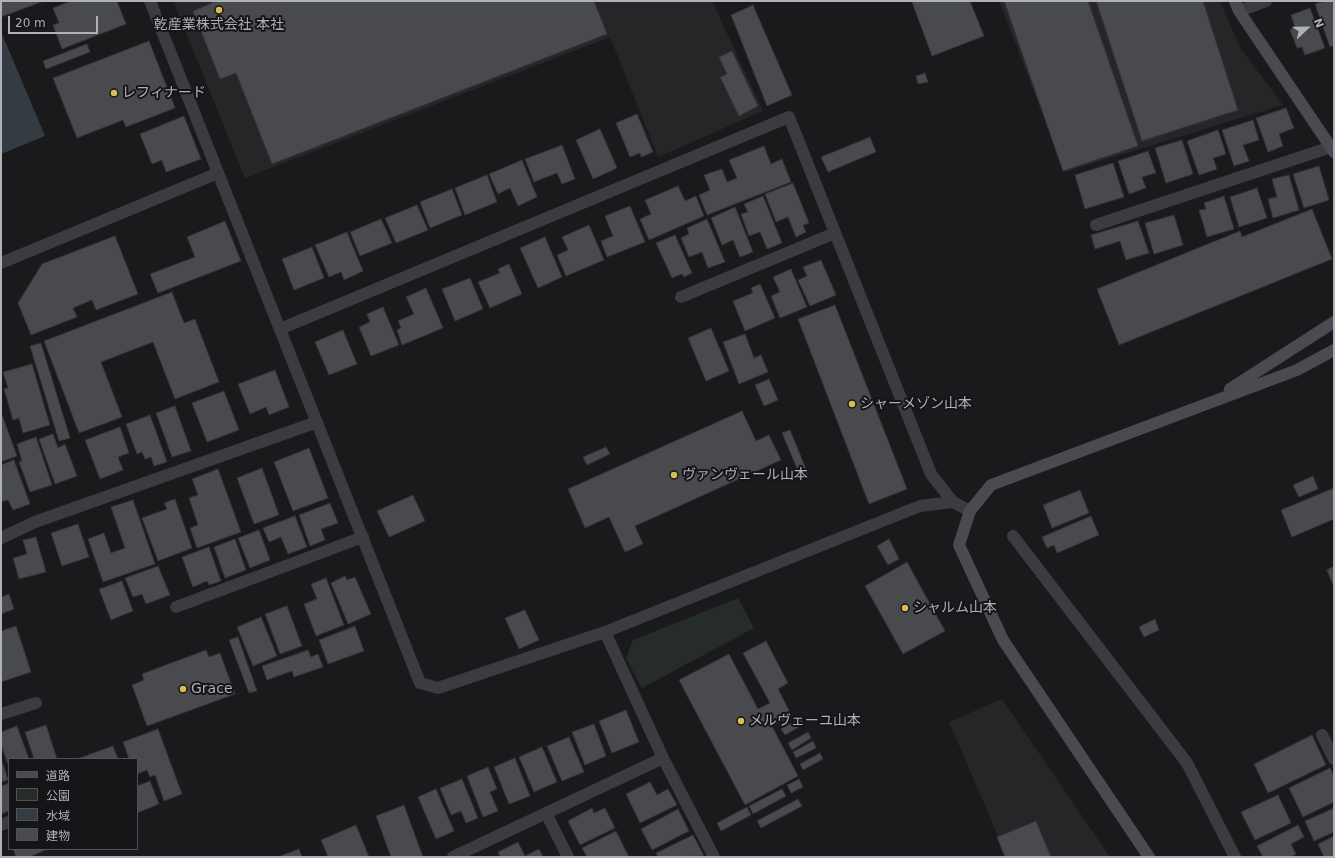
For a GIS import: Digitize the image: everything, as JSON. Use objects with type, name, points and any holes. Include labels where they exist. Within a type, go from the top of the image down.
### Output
[{"type":"street","points":[[150,1],[420,683],[438,688],[605,632],[920,506],[954,502]]},
{"type":"street","points":[[1096,225],[1332,150],[1237,6],[1266,1]]},
{"type":"street","points":[[280,329],[789,117],[931,474],[954,502],[970,511]]},
{"type":"street","points":[[1,263],[218,173]]},
{"type":"street","points":[[681,297],[835,233]]},
{"type":"street","points":[[1210,402],[1334,322]]},
{"type":"street","points":[[1149,857],[1003,640],[959,545],[970,511],[991,485],[1297,370],[1334,350]]},
{"type":"street","points":[[1,538],[35,522],[316,422]]},
{"type":"street","points":[[1013,536],[1187,763],[1235,857]]},
{"type":"street","points":[[176,607],[362,537]]},
{"type":"street","points":[[605,632],[663,758],[714,857]]},
{"type":"street","points":[[1,714],[36,703]]},
{"type":"street","points":[[1322,735],[1334,759]]},
{"type":"street","points":[[453,857],[663,758]]},
{"type":"street","points":[[546,813],[568,857]]},
{"type":"shaded area","points":[[173,1],[712,1],[763,111],[658,157],[610,37],[245,178]]},
{"type":"shaded area","points":[[999,1],[1220,1],[1241,49],[1283,105],[1065,172]]},
{"type":"shaded area","points":[[1002,699],[1110,857],[1007,857],[949,722]]},
{"type":"green space","points":[[738,598],[754,628],[642,688],[626,658],[633,640]]},
{"type":"water","points":[[1,34],[45,136],[1,154]]},
{"type":"building","points":[[1,1],[44,1],[1,17]]},
{"type":"building","points":[[71,1],[117,1],[126,24],[62,49],[53,25],[59,23],[53,8]]},
{"type":"building","points":[[211,1],[594,1],[607,34],[272,164],[236,73],[220,79],[193,11],[212,3]]},
{"type":"building","points":[[970,1],[984,36],[932,56],[912,2]]},
{"type":"building","points":[[1004,1],[1088,1],[1138,146],[1063,171]]},
{"type":"building","points":[[1096,1],[1203,1],[1238,110],[1142,141]]},
{"type":"building","points":[[1325,1],[1332,1],[1334,8],[1334,45],[1330,47],[1315,4]]},
{"type":"building","points":[[753,5],[792,95],[767,106],[731,15]]},
{"type":"building","points":[[1310,8],[1325,48],[1305,55],[1302,47],[1297,48],[1290,30],[1295,27],[1291,15]]},
{"type":"building","name":"レフィナード","points":[[149,41],[175,108],[126,127],[123,120],[77,138],[53,78]]},
{"type":"building","points":[[87,44],[90,52],[46,69],[43,61]]},
{"type":"building","points":[[732,51],[758,106],[739,116],[720,77],[727,74],[719,57]]},
{"type":"building","points":[[925,73],[928,82],[918,84],[916,76]]},
{"type":"building","points":[[1286,108],[1294,128],[1279,134],[1283,146],[1268,152],[1256,118]]},
{"type":"building","points":[[637,114],[653,152],[641,157],[640,153],[630,157],[616,123]]},
{"type":"building","points":[[184,116],[201,159],[166,172],[162,160],[152,164],[140,134]]},
{"type":"building","points":[[1253,120],[1259,140],[1243,145],[1249,161],[1234,166],[1222,130]]},
{"type":"building","points":[[600,129],[617,168],[593,179],[576,140]]},
{"type":"building","points":[[1218,130],[1226,154],[1213,158],[1217,169],[1199,175],[1187,141]]},
{"type":"building","points":[[870,137],[876,152],[828,172],[821,157]]},
{"type":"building","points":[[1182,140],[1193,174],[1166,183],[1155,148]]},
{"type":"building","points":[[562,145],[575,179],[562,184],[557,173],[534,182],[525,159]]},
{"type":"building","points":[[764,146],[771,164],[782,159],[791,182],[707,215],[699,195],[710,190],[704,175],[722,169],[727,182],[737,178],[729,160]]},
{"type":"building","points":[[1148,151],[1156,173],[1142,177],[1146,188],[1129,194],[1118,161]]},
{"type":"building","points":[[522,160],[537,197],[518,206],[510,188],[498,194],[489,174]]},
{"type":"building","points":[[1113,163],[1124,197],[1085,209],[1075,175]]},
{"type":"building","points":[[1319,166],[1329,200],[1304,208],[1293,174]]},
{"type":"building","points":[[487,175],[497,202],[465,215],[455,188]]},
{"type":"building","points":[[1289,175],[1299,210],[1273,218],[1268,199],[1277,197],[1272,179]]},
{"type":"building","points":[[793,183],[809,223],[803,225],[806,232],[796,237],[788,217],[776,222],[765,194]]},
{"type":"building","points":[[678,186],[685,201],[696,196],[704,216],[649,240],[640,219],[651,214],[645,200]]},
{"type":"building","points":[[1257,188],[1267,218],[1239,227],[1230,197]]},
{"type":"building","points":[[452,189],[462,215],[430,228],[420,202]]},
{"type":"building","points":[[763,196],[782,243],[767,249],[760,232],[749,236],[741,214],[748,212],[744,204]]},
{"type":"building","points":[[1224,196],[1234,229],[1207,237],[1199,210],[1206,209],[1204,203]]},
{"type":"building","points":[[417,205],[428,230],[396,243],[385,218]]},
{"type":"building","points":[[630,206],[645,242],[607,257],[601,241],[613,236],[605,216]]},
{"type":"building","points":[[735,207],[753,252],[740,257],[733,240],[722,245],[711,218]]},
{"type":"building","points":[[1312,209],[1332,259],[1119,345],[1097,289],[1240,231],[1242,237]]},
{"type":"building","points":[[1174,215],[1183,245],[1154,254],[1145,223]]},
{"type":"building","points":[[381,219],[392,243],[360,256],[350,232]]},
{"type":"building","points":[[707,219],[725,262],[708,268],[702,252],[689,257],[681,238],[689,234],[687,228]]},
{"type":"building","points":[[225,221],[241,261],[158,293],[150,274],[195,257],[187,237]]},
{"type":"building","points":[[1138,221],[1149,253],[1126,260],[1120,241],[1095,249],[1091,235]]},
{"type":"building","points":[[589,225],[604,260],[566,276],[557,255],[568,250],[562,237]]},
{"type":"building","points":[[347,232],[363,271],[344,280],[341,272],[329,277],[315,245]]},
{"type":"building","points":[[675,235],[692,273],[684,277],[682,274],[672,278],[656,243]]},
{"type":"building","points":[[115,236],[138,294],[96,310],[92,300],[73,308],[77,317],[31,335],[18,303],[42,264]]},
{"type":"building","points":[[545,237],[562,277],[538,288],[520,248]]},
{"type":"building","points":[[312,247],[324,278],[294,290],[282,259]]},
{"type":"building","points":[[821,260],[836,295],[810,306],[798,280],[807,276],[803,267]]},
{"type":"building","points":[[509,264],[522,294],[490,308],[478,282],[500,273],[498,269]]},
{"type":"building","points":[[791,269],[807,307],[780,318],[771,296],[780,292],[773,277]]},
{"type":"building","points":[[470,278],[483,309],[455,321],[442,289]]},
{"type":"building","points":[[760,284],[775,318],[745,331],[733,301],[753,293],[751,288]]},
{"type":"building","points":[[426,288],[443,328],[402,345],[397,330],[401,328],[398,321],[414,314],[406,297]]},
{"type":"building","points":[[172,292],[184,323],[195,319],[219,382],[175,399],[153,342],[101,362],[122,417],[79,433],[44,341]]},
{"type":"building","name":"シャーメゾン山本","points":[[835,305],[907,489],[869,504],[798,319]]},
{"type":"building","points":[[383,307],[399,345],[371,356],[359,327],[370,322],[367,314]]},
{"type":"building","points":[[711,328],[729,371],[706,381],[688,338]]},
{"type":"building","points":[[343,330],[357,364],[329,375],[315,342]]},
{"type":"building","points":[[745,334],[754,358],[761,355],[768,372],[739,384],[723,342]]},
{"type":"building","points":[[41,343],[70,438],[59,441],[30,346]]},
{"type":"building","points":[[32,364],[50,425],[23,433],[19,418],[13,420],[4,389],[8,388],[3,372]]},
{"type":"building","points":[[275,370],[289,407],[269,415],[266,407],[250,414],[238,384]]},
{"type":"building","points":[[769,379],[778,400],[764,406],[755,385]]},
{"type":"building","points":[[224,391],[239,430],[207,442],[192,403]]},
{"type":"building","points":[[175,406],[191,451],[172,457],[156,413]]},
{"type":"building","name":"ヴァンヴェール山本","points":[[742,411],[756,441],[769,435],[781,460],[635,526],[643,544],[625,552],[609,517],[585,528],[568,489]]},
{"type":"building","points":[[1,412],[17,456],[1,462]]},
{"type":"building","points":[[150,415],[167,462],[154,466],[151,457],[145,459],[142,452],[137,454],[126,424]]},
{"type":"building","points":[[120,427],[129,453],[118,457],[123,470],[100,479],[85,440]]},
{"type":"building","points":[[790,430],[808,474],[801,478],[782,433]]},
{"type":"building","points":[[53,434],[58,448],[65,444],[77,476],[55,484],[39,439]]},
{"type":"building","points":[[36,437],[52,485],[30,492],[19,462],[22,461],[17,444]]},
{"type":"building","points":[[606,447],[610,454],[587,465],[583,457]]},
{"type":"building","points":[[309,448],[328,498],[293,511],[274,462]]},
{"type":"building","points":[[14,460],[30,504],[13,510],[8,500],[1,502],[1,465]]},
{"type":"building","points":[[262,468],[279,515],[254,524],[237,478]]},
{"type":"building","points":[[218,469],[241,532],[197,548],[190,528],[198,525],[189,498],[198,495],[192,479]]},
{"type":"building","points":[[1313,476],[1318,489],[1299,497],[1293,485]]},
{"type":"building","points":[[1334,488],[1334,519],[1292,537],[1281,510]]},
{"type":"building","points":[[1080,490],[1089,513],[1052,528],[1043,505]]},
{"type":"building","points":[[413,495],[425,521],[389,537],[377,511]]},
{"type":"building","points":[[175,499],[192,548],[158,561],[142,518],[167,509],[164,503]]},
{"type":"building","points":[[133,500],[155,564],[103,582],[88,539],[104,533],[111,553],[125,548],[111,507]]},
{"type":"building","points":[[330,503],[338,523],[321,529],[325,540],[310,546],[299,515]]},
{"type":"building","points":[[295,516],[307,547],[288,554],[281,537],[269,542],[263,528]]},
{"type":"building","points":[[1091,516],[1099,535],[1057,553],[1054,545],[1047,548],[1042,537]]},
{"type":"building","points":[[78,524],[89,557],[62,566],[51,533]]},
{"type":"building","points":[[259,530],[270,560],[250,568],[238,538]]},
{"type":"building","points":[[36,537],[46,572],[19,579],[13,558],[27,554],[23,540]]},
{"type":"building","points":[[235,539],[246,570],[225,578],[214,547]]},
{"type":"building","points":[[889,539],[899,559],[888,565],[877,546]]},
{"type":"building","points":[[209,547],[221,581],[209,585],[207,581],[193,587],[182,557]]},
{"type":"building","name":"シャルム山本","points":[[907,562],[945,631],[903,654],[865,586]]},
{"type":"building","points":[[158,566],[170,595],[146,604],[142,594],[133,597],[125,578]]},
{"type":"building","points":[[1334,566],[1334,587],[1327,570]]},
{"type":"building","points":[[345,576],[347,580],[355,577],[371,614],[348,624],[331,583]]},
{"type":"building","points":[[326,578],[344,625],[316,636],[304,604],[317,599],[311,584]]},
{"type":"building","points":[[122,581],[133,611],[111,620],[99,589]]},
{"type":"building","points":[[9,594],[14,609],[1,614],[1,597]]},
{"type":"building","points":[[287,606],[302,646],[280,654],[265,614]]},
{"type":"building","points":[[525,610],[539,640],[519,649],[505,618]]},
{"type":"building","points":[[261,617],[277,656],[253,666],[237,627]]},
{"type":"building","points":[[1155,619],[1159,630],[1144,637],[1139,627]]},
{"type":"building","points":[[16,626],[31,672],[1,682],[1,631]]},
{"type":"building","points":[[355,626],[364,651],[328,664],[319,640]]},
{"type":"building","points":[[238,637],[257,691],[249,693],[229,640]]},
{"type":"building","name":"メルヴェーユ山本","points":[[766,641],[788,683],[778,689],[792,716],[772,726],[798,776],[745,805],[679,680],[729,654],[758,709],[770,703],[743,653]]},
{"type":"building","name":"Grace","points":[[206,650],[209,657],[220,653],[235,694],[147,726],[132,685],[144,680],[142,674]]},
{"type":"building","points":[[308,650],[311,657],[318,654],[323,667],[294,677],[292,671],[267,680],[262,666]]},
{"type":"building","points":[[626,710],[639,742],[612,753],[599,721]]},
{"type":"building","points":[[801,718],[804,724],[785,735],[781,729]]},
{"type":"building","points":[[594,724],[606,756],[585,765],[572,732]]},
{"type":"building","points":[[46,725],[57,758],[34,758],[25,732]]},
{"type":"building","points":[[17,726],[29,758],[8,758],[8,764],[1,745],[1,732]]},
{"type":"building","points":[[158,729],[182,794],[164,801],[155,775],[150,777],[147,770],[138,774],[138,758],[129,758],[123,742]]},
{"type":"building","points":[[808,732],[811,738],[792,750],[788,743]]},
{"type":"building","points":[[1312,735],[1326,765],[1268,793],[1254,764]]},
{"type":"building","points":[[569,737],[584,772],[562,781],[547,746]]},
{"type":"building","points":[[813,741],[816,748],[796,758],[793,752]]},
{"type":"building","points":[[113,746],[118,758],[80,758]]},
{"type":"building","points":[[542,747],[557,782],[534,792],[519,757]]},
{"type":"building","points":[[820,753],[823,759],[803,770],[800,764]]},
{"type":"building","points":[[1,758],[8,780],[1,782]]},
{"type":"building","points":[[515,758],[530,796],[509,804],[494,767]]},
{"type":"building","points":[[488,767],[497,789],[490,792],[498,811],[483,817],[467,776]]},
{"type":"building","points":[[1330,768],[1334,776],[1334,802],[1303,817],[1289,788]]},
{"type":"building","points":[[462,779],[478,818],[466,823],[461,811],[451,815],[440,788]]},
{"type":"building","points":[[799,779],[803,787],[791,793],[787,785]]},
{"type":"building","points":[[150,781],[159,804],[138,813],[138,786]]},
{"type":"building","points":[[650,782],[657,795],[668,789],[677,805],[640,823],[626,794]]},
{"type":"building","points":[[8,783],[8,811],[1,814],[1,786]]},
{"type":"building","points":[[436,789],[454,831],[436,839],[418,797]]},
{"type":"building","points":[[782,789],[786,796],[753,814],[749,806]]},
{"type":"building","points":[[1278,795],[1291,823],[1255,840],[1241,812]]},
{"type":"building","points":[[798,799],[802,806],[761,828],[757,821]]},
{"type":"building","points":[[404,805],[423,857],[391,857],[376,816]]},
{"type":"building","points":[[747,807],[751,815],[721,831],[717,823]]},
{"type":"building","points":[[592,808],[594,813],[605,808],[615,828],[580,845],[568,821]]},
{"type":"building","points":[[1334,808],[1334,832],[1314,841],[1305,821]]},
{"type":"building","points":[[678,809],[689,831],[652,850],[641,829]]},
{"type":"building","points":[[1036,821],[1051,857],[1005,857],[997,837]]},
{"type":"building","points":[[356,825],[369,857],[328,857],[321,840]]},
{"type":"building","points":[[1298,825],[1304,837],[1291,844],[1296,854],[1291,857],[1263,857],[1257,846]]},
{"type":"building","points":[[616,831],[629,857],[587,857],[582,848]]},
{"type":"building","points":[[693,835],[704,856],[658,857],[656,853]]},
{"type":"building","points":[[1334,836],[1334,857],[1324,857],[1318,844]]},
{"type":"building","points":[[518,842],[525,856],[539,849],[543,857],[500,857],[498,852]]},
{"type":"building","points":[[299,849],[302,857],[278,857]]},
{"type":"building","points":[[13,850],[46,850],[29,857],[16,857]]},
{"type":"place","name":"乾産業株式会社 本社","points":[[219,10]]},
{"type":"place","name":"レフィナード","points":[[114,93]]},
{"type":"place","name":"シャーメゾン山本","points":[[852,404]]},
{"type":"place","name":"ヴァンヴェール山本","points":[[674,475]]},
{"type":"place","name":"シャルム山本","points":[[905,608]]},
{"type":"place","name":"Grace","points":[[183,689]]},
{"type":"place","name":"メルヴェーユ山本","points":[[741,721]]}]
